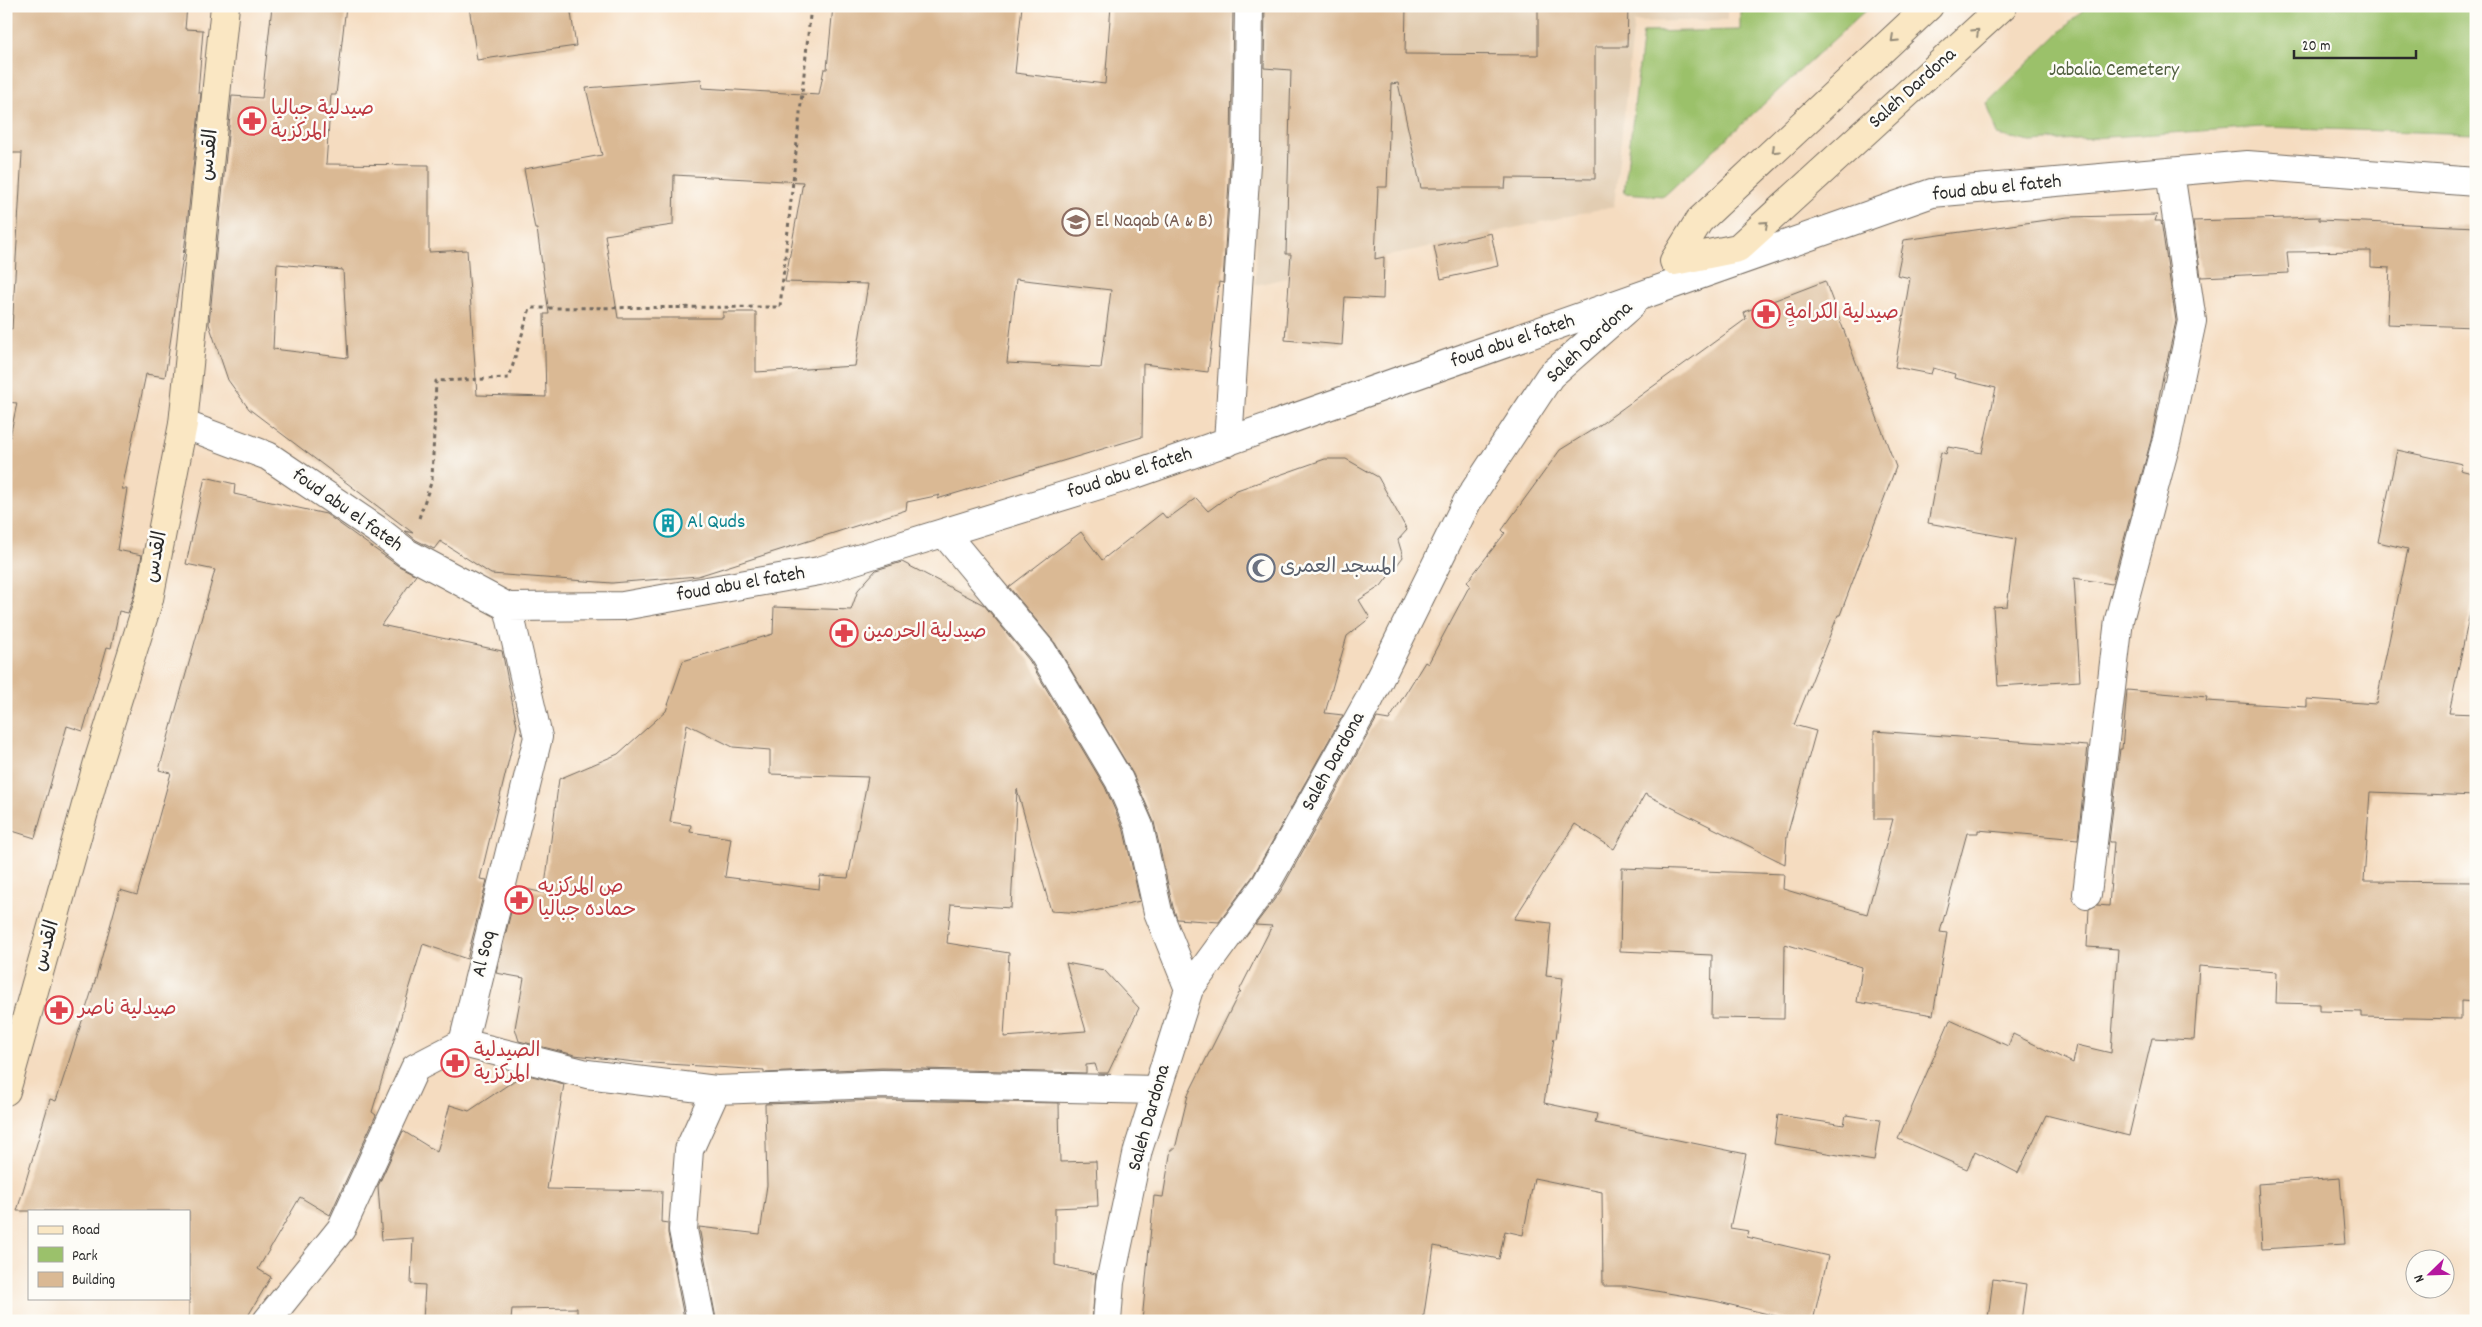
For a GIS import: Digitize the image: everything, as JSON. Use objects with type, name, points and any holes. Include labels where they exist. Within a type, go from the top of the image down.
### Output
[{"type":"main road","name":"القدس","points":[[6,1091],[98,762],[149,599],[183,424],[224,6]]},
{"type":"main road","name":"Saleh Dardona","points":[[1674,261],[1699,221],[1929,6]]},
{"type":"main road","name":"Saleh Dardona","points":[[1674,261],[1738,248],[2003,6]]},
{"type":"street","points":[[1228,442],[1247,148],[1249,6]]},
{"type":"street","name":"foud abu el fateh","points":[[183,424],[268,456],[379,531],[407,553],[508,607],[623,606],[819,571],[1135,474],[1932,193],[2246,165],[2476,182]]},
{"type":"street","points":[[2087,894],[2119,620],[2167,439],[2192,321],[2170,172]]},
{"type":"street","name":"Saleh Dardona","points":[[1107,1321],[1110,1282],[1138,1150],[1189,989],[1266,884],[1369,700],[1467,502],[1550,376],[1641,296],[1674,261]]},
{"type":"street","points":[[944,533],[1042,651],[1119,780],[1139,826],[1158,912],[1189,989]]},
{"type":"street","name":"Al Soq","points":[[463,1043],[538,737],[508,607]]},
{"type":"street","points":[[266,1321],[341,1229],[415,1068],[463,1043],[587,1074],[716,1090],[882,1084],[1157,1090]]},
{"type":"street","points":[[701,1321],[683,1230],[689,1150],[716,1090]]},
{"type":"path","points":[[407,553],[432,480],[436,381],[509,378],[530,308],[780,307],[811,6]]},
{"type":"shaded area","points":[[1258,6],[1727,6],[1727,20],[1634,22],[1614,206],[1255,285]]},
{"type":"green space","points":[[1740,6],[1870,6],[1664,196],[1624,193],[1643,32],[1740,30]]},
{"type":"green space","name":"Jabalia Cemetery","points":[[2087,6],[2476,6],[2476,134],[2262,127],[2031,142],[1997,135],[1987,103]]},
{"type":"building","points":[[6,6],[187,6],[185,29],[203,30],[198,93],[201,93],[184,253],[184,250],[165,377],[146,374],[122,489],[127,489],[117,550],[142,555],[134,595],[128,613],[119,611],[111,648],[107,647],[83,731],[67,726],[35,838],[6,829],[6,456],[17,403],[6,402],[6,328],[12,329],[22,153],[6,153]]},
{"type":"building","points":[[272,6],[346,6],[336,95],[331,95],[326,164],[429,165],[429,252],[467,250],[477,395],[546,397],[544,314],[549,314],[537,229],[535,229],[524,169],[602,155],[586,88],[701,79],[702,88],[819,95],[824,69],[827,69],[833,6],[1022,6],[1015,73],[1105,84],[1111,6],[1233,6],[1231,147],[1223,283],[1219,282],[1208,372],[1143,364],[1142,437],[937,499],[940,495],[907,502],[906,510],[698,576],[612,583],[491,574],[440,541],[434,549],[416,540],[405,531],[413,533],[249,409],[228,380],[209,324],[232,96],[262,98]],"holes":[[[674,175],[803,182],[785,282],[868,284],[855,366],[756,372],[756,312],[723,312],[723,318],[618,318],[605,235],[673,225]],[[277,264],[343,270],[348,358],[273,349]],[[1016,279],[1111,290],[1101,368],[1007,363]]]},
{"type":"building","points":[[469,6],[570,6],[576,46],[477,60]]},
{"type":"building","points":[[1265,6],[1406,6],[1405,54],[1538,55],[1538,6],[1628,6],[1627,47],[1595,47],[1595,179],[1506,178],[1505,188],[1421,188],[1398,83],[1391,84],[1387,187],[1378,187],[1375,259],[1384,257],[1383,299],[1345,297],[1342,345],[1285,340],[1291,254],[1286,254],[1291,70],[1264,68]]},
{"type":"building","points":[[2157,215],[2155,221],[2161,221],[2176,321],[2151,440],[2112,584],[2074,578],[2080,681],[1998,686],[1993,607],[2007,606],[2016,539],[1928,523],[1941,452],[1946,454],[1948,447],[1982,453],[1996,388],[1954,378],[1955,374],[1933,368],[1931,374],[1895,367],[1910,278],[1897,275],[1904,240],[2068,217]]},
{"type":"building","points":[[2319,217],[2319,220],[2476,227],[2476,327],[2387,324],[2390,268],[2371,267],[2371,251],[2287,252],[2289,273],[2201,277],[2193,221]]},
{"type":"building","points":[[1491,233],[1498,266],[1441,279],[1434,246]]},
{"type":"building","points":[[1825,281],[1896,467],[1840,615],[1838,615],[1794,725],[1816,731],[1787,836],[1785,864],[1645,794],[1614,849],[1575,824],[1514,919],[1551,923],[1546,976],[1563,978],[1556,1039],[1554,1038],[1544,1103],[1597,1114],[1595,1123],[1746,1154],[1730,1228],[1749,1231],[1747,1237],[1828,1256],[1813,1321],[1796,1321],[1715,1301],[1626,1286],[1603,1286],[1602,1192],[1534,1178],[1523,1235],[1505,1231],[1499,1259],[1434,1246],[1423,1321],[1142,1321],[1154,1196],[1163,1197],[1171,1149],[1175,1149],[1188,1095],[1239,993],[1241,993],[1239,991],[1272,926],[1255,925],[1280,892],[1377,718],[1389,720],[1425,662],[1428,664],[1470,585],[1467,582],[1505,533],[1502,530],[1560,450],[1597,427],[1746,319],[1744,312]]},
{"type":"building","points":[[2397,450],[2462,464],[2460,470],[2476,474],[2476,584],[2449,713],[2476,714],[2476,796],[2370,792],[2364,881],[2476,882],[2476,1002],[2461,1001],[2461,1019],[2362,1017],[2362,1012],[2319,1011],[2319,1004],[2276,1003],[2277,972],[2199,966],[2194,1040],[2152,1038],[2129,1136],[2046,1115],[2018,1173],[1975,1151],[1967,1169],[1898,1139],[1950,1020],[2008,1046],[2013,1034],[2073,1063],[2077,1045],[2111,1053],[2118,949],[2087,947],[2089,909],[2097,905],[2109,906],[2114,842],[2109,842],[2120,749],[2122,749],[2127,690],[2207,697],[2206,701],[2307,707],[2307,699],[2376,704],[2408,549],[2378,542]]},
{"type":"building","points":[[1325,459],[1346,459],[1378,477],[1407,530],[1398,540],[1403,557],[1381,586],[1359,600],[1370,618],[1347,636],[1325,713],[1343,715],[1253,876],[1219,922],[1177,919],[1154,822],[1133,774],[1055,643],[1009,587],[1081,532],[1102,560],[1162,513],[1167,519],[1196,498],[1208,511],[1237,490]]},
{"type":"building","points":[[205,477],[235,484],[234,494],[326,514],[397,565],[416,575],[381,625],[502,651],[517,726],[480,879],[487,880],[467,959],[423,944],[372,1112],[376,1115],[330,1215],[300,1197],[258,1269],[271,1277],[245,1321],[189,1321],[190,1210],[17,1211],[50,1099],[56,1101],[96,978],[120,890],[137,895],[171,773],[159,770],[215,570],[186,564]]},
{"type":"building","points":[[902,562],[984,605],[1029,660],[1105,787],[1124,831],[1140,901],[1085,913],[1051,911],[1017,789],[1011,908],[951,904],[947,943],[1009,953],[1004,1037],[1086,1031],[1066,963],[1104,970],[1139,1008],[1108,1073],[1098,1073],[1095,1064],[1086,1065],[1086,1073],[882,1068],[764,1073],[764,1070],[635,1062],[575,1055],[519,1041],[515,1028],[524,978],[496,973],[517,887],[544,893],[559,779],[618,754],[666,711],[683,661],[773,634],[774,607],[851,610],[858,590],[876,570]],"holes":[[[687,724],[733,747],[770,750],[770,774],[868,777],[848,878],[820,876],[819,889],[725,877],[731,838],[690,832],[691,825],[670,822]]]},
{"type":"building","points":[[1874,731],[2088,746],[2078,839],[1978,830],[1978,833],[1967,833],[1940,932],[1947,933],[1933,1015],[1857,1002],[1862,967],[1785,944],[1784,1019],[1711,1018],[1712,955],[1620,951],[1622,868],[1784,874],[1783,889],[1867,914],[1893,819],[1874,819]]},
{"type":"building","points":[[524,1074],[564,1084],[547,1189],[662,1191],[661,1222],[668,1223],[668,1233],[684,1318],[677,1318],[677,1321],[577,1321],[577,1308],[512,1309],[511,1321],[423,1321],[425,1285],[411,1284],[413,1238],[382,1240],[378,1186],[403,1131],[437,1152],[450,1105],[469,1111]]},
{"type":"building","points":[[882,1100],[1059,1103],[1060,1162],[1096,1161],[1098,1206],[1055,1208],[1055,1265],[1096,1274],[1092,1321],[716,1319],[699,1227],[760,1234],[767,1185],[765,1104]]},
{"type":"building","points":[[1778,1115],[1844,1125],[1846,1115],[1880,1120],[1874,1161],[1774,1144]]},
{"type":"building","points":[[2340,1178],[2345,1244],[2262,1249],[2258,1184]]},
{"type":"building","points":[[1993,1279],[2026,1284],[2021,1321],[1988,1318]]},
{"type":"place","name":"صيدلية جباليا المركزية","points":[[252,121]]},
{"type":"place","name":"El Naqab (A & B)","points":[[1076,222]]},
{"type":"place","name":"ِِصيدلية الكرامة","points":[[1766,314]]},
{"type":"place","name":"Al Quds","points":[[668,523]]},
{"type":"place","name":"المسجد العمرى","points":[[1261,568]]},
{"type":"place","name":"صيدلية الحرمين","points":[[844,633]]},
{"type":"place","name":"ص المركزيه حماده جباليا","points":[[519,900]]},
{"type":"place","name":"صيدلية ناصر","points":[[59,1010]]},
{"type":"place","name":"الصيدلية المركزية","points":[[455,1063]]}]
